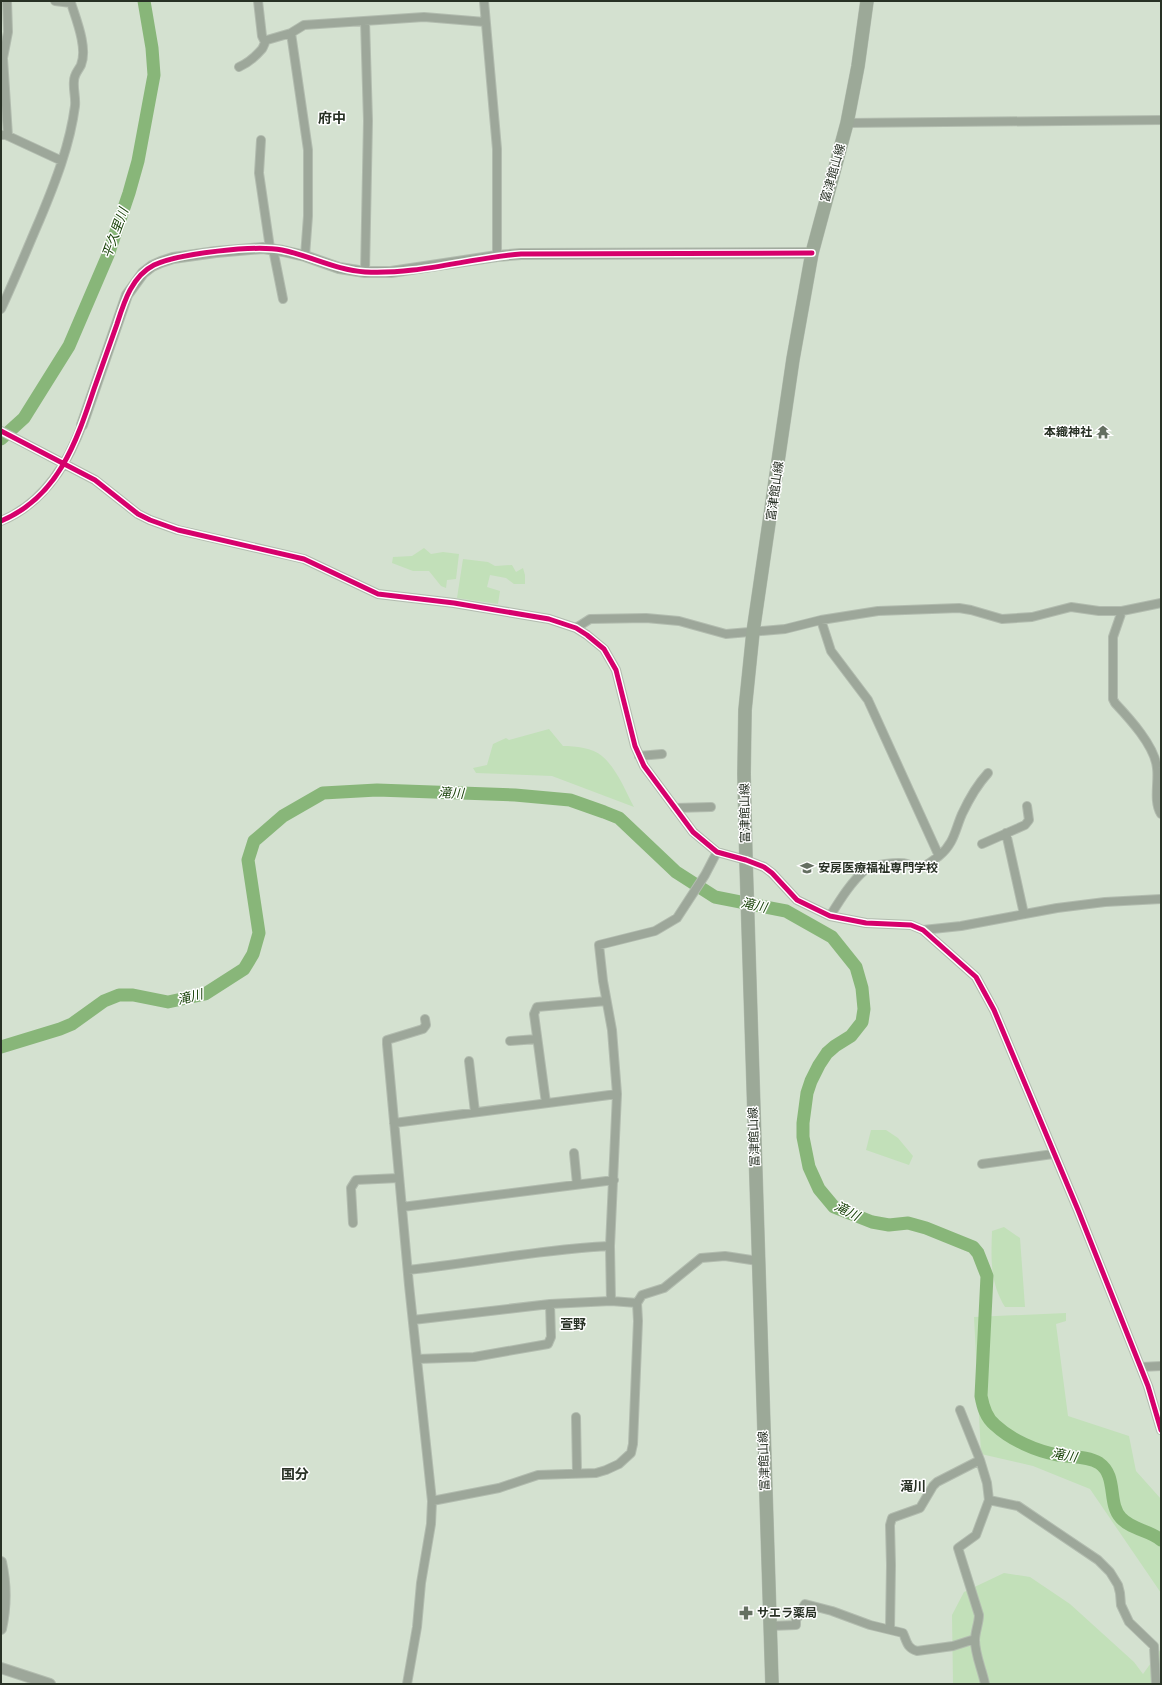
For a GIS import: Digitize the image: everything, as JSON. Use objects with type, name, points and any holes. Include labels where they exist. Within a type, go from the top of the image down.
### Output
[{"type":"main road","name":"富津館山線","points":[[772,1684],[748,946],[744,774],[745,710],[753,632],[793,359],[812,253],[847,124],[858,66],[867,10],[867,1]]},
{"type":"street","points":[[7,1],[8,32],[3,58],[4,135],[62,160]]},
{"type":"street","points":[[1,308],[48,200],[62,160],[75,104],[74,80],[76,71],[81,65],[81,39],[71,2],[55,1]]},
{"type":"street","points":[[258,1],[262,36],[265,42]]},
{"type":"street","points":[[484,1],[497,149],[497,256]]},
{"type":"street","points":[[239,67],[251,59],[263,47],[265,42],[291,33],[304,25],[424,17],[485,22]]},
{"type":"street","points":[[365,21],[368,121],[365,272]]},
{"type":"street","points":[[291,33],[308,150],[308,216],[305,256]]},
{"type":"street","points":[[847,124],[1161,120]]},
{"type":"street","points":[[261,140],[259,174],[283,299]]},
{"type":"street","points":[[1,521],[20,512],[38,497],[65,463],[74,447],[127,295],[143,273],[152,266],[173,258],[216,252],[272,248],[305,256],[339,268],[365,272],[407,270],[497,256],[521,254],[812,253]]},
{"type":"street","points":[[1,431],[65,463],[95,480],[138,514],[178,530],[304,559],[333,571],[378,594],[498,610],[549,619],[576,628],[596,642],[604,649],[611,659],[619,681],[639,756],[650,774],[693,832],[717,852],[764,867],[772,872],[790,895],[830,916],[866,923],[911,924],[923,930],[976,977],[985,991],[1007,1039],[1053,1154],[1078,1210],[1154,1401],[1161,1430]]},
{"type":"street","points":[[576,628],[590,619],[646,618],[680,621],[726,634],[785,629],[821,620],[878,611],[960,608],[1002,619],[1032,616],[1071,607],[1099,611],[1122,611],[1161,603]]},
{"type":"street","points":[[1122,611],[1112,637],[1113,699],[1145,739],[1153,755],[1157,767],[1157,798],[1159,811],[1161,814]]},
{"type":"street","points":[[821,620],[831,651],[868,700],[939,856]]},
{"type":"street","points":[[639,756],[662,754]]},
{"type":"street","points":[[830,916],[850,887],[866,870],[871,867],[900,863],[907,864],[914,868],[919,868],[926,865],[948,848],[961,816],[975,789],[988,773]]},
{"type":"street","points":[[982,844],[1025,825],[1029,820],[1028,806]]},
{"type":"street","points":[[675,808],[711,807]]},
{"type":"street","points":[[1006,833],[1024,914]]},
{"type":"street","points":[[610,1301],[610,1246],[617,1094],[612,1030],[606,1001],[599,945],[654,931],[677,918],[717,852]]},
{"type":"street","points":[[923,930],[961,926],[1024,914],[1105,902],[1161,899]]},
{"type":"street","points":[[546,1103],[534,1014],[537,1007],[606,1001]]},
{"type":"street","points":[[407,1684],[417,1627],[421,1583],[431,1524],[432,1501],[399,1178],[387,1040],[422,1029],[426,1025],[425,1019]]},
{"type":"street","points":[[510,1041],[537,1039]]},
{"type":"street","points":[[469,1061],[475,1112]]},
{"type":"street","points":[[394,1123],[617,1094]]},
{"type":"street","points":[[574,1152],[577,1184]]},
{"type":"street","points":[[982,1164],[1053,1154]]},
{"type":"street","points":[[353,1223],[351,1188],[356,1180],[399,1178]]},
{"type":"street","points":[[402,1207],[614,1180]]},
{"type":"street","points":[[408,1270],[492,1260],[568,1248],[610,1246]]},
{"type":"street","points":[[432,1501],[499,1488],[538,1475],[596,1473],[618,1464],[631,1453],[634,1444],[638,1321],[637,1302],[642,1295],[652,1290],[664,1288],[702,1258],[725,1256],[758,1261]]},
{"type":"street","points":[[413,1320],[550,1304],[610,1301],[637,1302]]},
{"type":"street","points":[[417,1360],[474,1357],[548,1344],[551,1337],[550,1304]]},
{"type":"street","points":[[1141,1368],[1161,1366]]},
{"type":"street","points":[[960,1410],[980,1460],[987,1483],[989,1500],[976,1535],[958,1548],[979,1615],[975,1639],[977,1657],[985,1684]]},
{"type":"street","points":[[576,1417],[577,1473]]},
{"type":"street","points":[[890,1629],[890,1525],[892,1518],[920,1508],[937,1482],[980,1460]]},
{"type":"street","points":[[989,1500],[1018,1506],[1098,1560],[1110,1572],[1118,1585],[1121,1605],[1129,1622],[1154,1646],[1156,1684]]},
{"type":"street","points":[[1,1562],[4,1576],[5,1599],[1,1629]]},
{"type":"street","points":[[770,1626],[796,1625],[805,1604],[832,1611],[870,1625],[902,1633],[907,1645],[912,1650],[917,1651],[953,1646],[975,1639]]},
{"type":"street","points":[[1,1668],[50,1684]]},
{"type":"green space","points":[[424,548],[431,554],[443,552],[459,554],[456,579],[447,580],[446,588],[441,586],[429,571],[413,571],[392,563],[393,557],[412,556]]},
{"type":"green space","points":[[463,559],[488,562],[495,566],[512,565],[516,572],[523,568],[525,584],[514,584],[506,578],[490,575],[487,587],[500,591],[498,604],[457,598]]},
{"type":"green space","points":[[549,729],[563,746],[589,749],[602,756],[616,773],[634,807],[552,776],[476,773],[473,768],[487,765],[493,744],[506,738],[509,740]]},
{"type":"green space","points":[[871,1130],[886,1130],[898,1138],[913,1156],[909,1165],[866,1150]]},
{"type":"green space","points":[[1004,1227],[1020,1238],[1025,1307],[1005,1307],[996,1289],[992,1270],[992,1231]]},
{"type":"green space","points":[[1066,1313],[1066,1321],[1056,1324],[1068,1416],[1129,1436],[1136,1471],[1161,1499],[1161,1593],[1090,1489],[1033,1466],[981,1454],[974,1317]]},
{"type":"green space","points":[[1004,1573],[1030,1577],[1070,1604],[1134,1662],[1143,1674],[1161,1649],[1161,1684],[953,1684],[952,1615],[964,1592]]},
{"type":"waterway","name":"平久里川","points":[[1,439],[24,418],[69,346],[108,255],[129,193],[138,161],[154,75],[152,48],[144,1]]},
{"type":"waterway","name":"滝川","points":[[1,1047],[72,1024],[104,1001],[119,995],[133,995],[168,1002],[205,994],[244,969],[253,954],[259,933],[248,860],[254,841],[283,816],[323,793],[377,790],[515,795],[570,800],[619,818],[676,872],[715,897],[786,911],[832,937],[856,967],[862,988],[864,1009],[862,1022],[851,1036],[827,1053],[819,1065],[807,1093],[803,1123],[803,1137],[809,1167],[819,1189],[834,1207],[872,1222],[889,1225],[908,1223],[926,1228],[973,1247],[978,1253],[987,1276],[981,1396],[987,1416],[995,1425],[1008,1435],[1033,1448],[1058,1455],[1090,1459],[1099,1463],[1105,1468],[1111,1482],[1114,1505],[1121,1518],[1135,1528],[1151,1534],[1161,1540]]},
{"type":"cycle path","points":[[1,521],[21,511],[37,498],[51,483],[62,466],[80,429],[130,290],[134,283],[146,270],[154,265],[166,261],[218,251],[236,249],[270,249],[282,250],[344,269],[365,272],[385,272],[424,269],[521,254],[812,253]]},
{"type":"cycle path","points":[[1,431],[95,480],[138,514],[150,520],[178,530],[304,559],[378,594],[454,603],[549,619],[576,628],[604,649],[616,670],[635,746],[644,766],[693,832],[717,852],[764,867],[772,873],[797,900],[830,916],[866,923],[911,925],[923,930],[976,977],[994,1010],[1078,1210],[1148,1386],[1161,1430]]},
{"type":"place","name":"本織神社","points":[[1103,432]]},
{"type":"place","name":"安房医療福祉専門学校","points":[[807,868]]},
{"type":"place","name":"サエラ薬局","points":[[746,1613]]},
{"type":"district","name":"府中","points":[[332,118]]},
{"type":"district","name":"萱野","points":[[573,1324]]},
{"type":"district","name":"国分","points":[[295,1474]]},
{"type":"district","name":"滝川","points":[[913,1486]]}]
